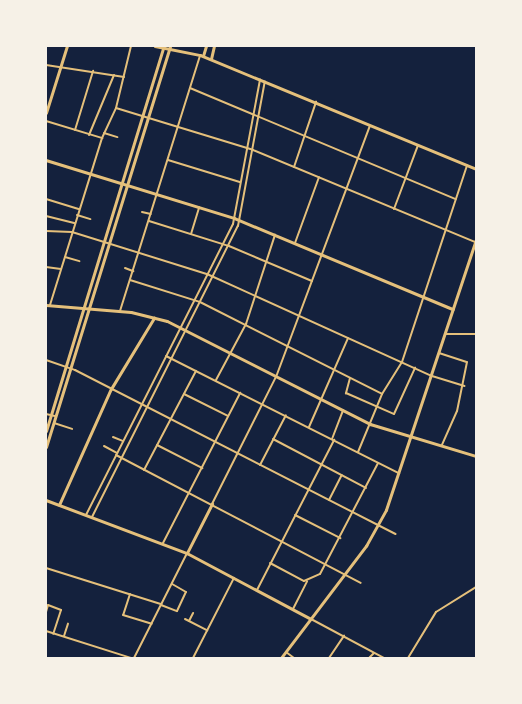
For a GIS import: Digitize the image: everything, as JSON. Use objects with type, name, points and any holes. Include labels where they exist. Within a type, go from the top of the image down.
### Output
[{"type":"main road","points":[[46,431],[164,47]]},
{"type":"main road","points":[[46,447],[169,47]]},
{"type":"main road","points":[[48,305],[120,311],[154,318],[186,330],[370,424],[411,438],[476,456]]},
{"type":"street","points":[[46,113],[67,46]]},
{"type":"street","points":[[48,305],[65,257],[102,138],[116,108],[132,46]]},
{"type":"street","points":[[155,46],[169,47],[201,55],[476,169]]},
{"type":"street","points":[[120,311],[190,88],[201,55],[206,46]]},
{"type":"street","points":[[211,59],[214,46]]},
{"type":"street","points":[[46,65],[93,71],[124,77]]},
{"type":"street","points":[[75,130],[93,71]]},
{"type":"street","points":[[89,135],[114,75]]},
{"type":"street","points":[[86,515],[234,218],[260,79]]},
{"type":"street","points":[[92,518],[240,220],[265,81]]},
{"type":"street","points":[[190,88],[456,199]]},
{"type":"street","points":[[294,167],[316,102]]},
{"type":"street","points":[[116,108],[253,150],[476,241],[400,473],[378,526],[346,572],[281,658]]},
{"type":"street","points":[[46,121],[102,138]]},
{"type":"street","points":[[46,631],[133,658],[152,624],[276,376],[323,255],[370,125]]},
{"type":"street","points":[[104,133],[116,137]]},
{"type":"street","points":[[394,208],[418,145]]},
{"type":"street","points":[[46,160],[240,220],[453,309]]},
{"type":"street","points":[[168,160],[240,182]]},
{"type":"street","points":[[358,452],[382,394],[402,362],[467,165]]},
{"type":"street","points":[[295,243],[319,177]]},
{"type":"street","points":[[46,198],[79,208]]},
{"type":"street","points":[[191,234],[199,207]]},
{"type":"street","points":[[142,212],[151,214]]},
{"type":"street","points":[[77,215],[90,219]]},
{"type":"street","points":[[46,216],[75,223]]},
{"type":"street","points":[[149,221],[228,246],[312,281]]},
{"type":"street","points":[[46,232],[72,232],[213,276],[432,376],[464,386]]},
{"type":"street","points":[[216,380],[246,324],[264,261],[275,235]]},
{"type":"street","points":[[65,257],[79,261]]},
{"type":"street","points":[[46,267],[61,269]]},
{"type":"street","points":[[125,268],[133,271]]},
{"type":"street","points":[[130,280],[200,302],[382,394]]},
{"type":"street","points":[[59,505],[111,389],[154,318]]},
{"type":"street","points":[[445,334],[476,334]]},
{"type":"street","points":[[309,427],[323,401],[348,338]]},
{"type":"street","points":[[439,353],[467,362],[464,386],[442,446]]},
{"type":"street","points":[[166,356],[400,473]]},
{"type":"street","points":[[46,360],[70,368],[395,534]]},
{"type":"street","points":[[350,378],[346,393],[377,408],[397,412],[415,368]]},
{"type":"street","points":[[144,470],[196,371]]},
{"type":"street","points":[[163,543],[240,392]]},
{"type":"street","points":[[184,394],[228,416]]},
{"type":"street","points":[[257,590],[333,440],[343,410]]},
{"type":"street","points":[[46,414],[55,416]]},
{"type":"street","points":[[260,465],[286,416]]},
{"type":"street","points":[[53,423],[72,429]]},
{"type":"street","points":[[113,437],[123,441]]},
{"type":"street","points":[[274,439],[366,488]]},
{"type":"street","points":[[157,445],[202,468]]},
{"type":"street","points":[[104,446],[144,470],[346,572],[361,583]]},
{"type":"street","points":[[292,609],[307,581],[320,574],[327,563],[378,463]]},
{"type":"street","points":[[330,500],[342,475]]},
{"type":"street","points":[[46,500],[187,553],[384,658]]},
{"type":"street","points":[[295,515],[340,538]]},
{"type":"street","points":[[270,563],[307,581]]},
{"type":"street","points":[[46,568],[130,594],[177,611],[186,592],[172,584]]},
{"type":"street","points":[[193,658],[234,578]]},
{"type":"street","points":[[408,658],[436,612],[476,588]]},
{"type":"street","points":[[130,594],[123,615],[152,624]]},
{"type":"street","points":[[46,612],[48,605],[61,610],[53,634]]},
{"type":"street","points":[[189,621],[193,613]]},
{"type":"street","points":[[186,619],[207,630]]},
{"type":"street","points":[[64,637],[68,624]]},
{"type":"street","points":[[329,658],[344,636]]},
{"type":"street","points":[[286,652],[294,658]]},
{"type":"street","points":[[369,658],[374,653]]}]
